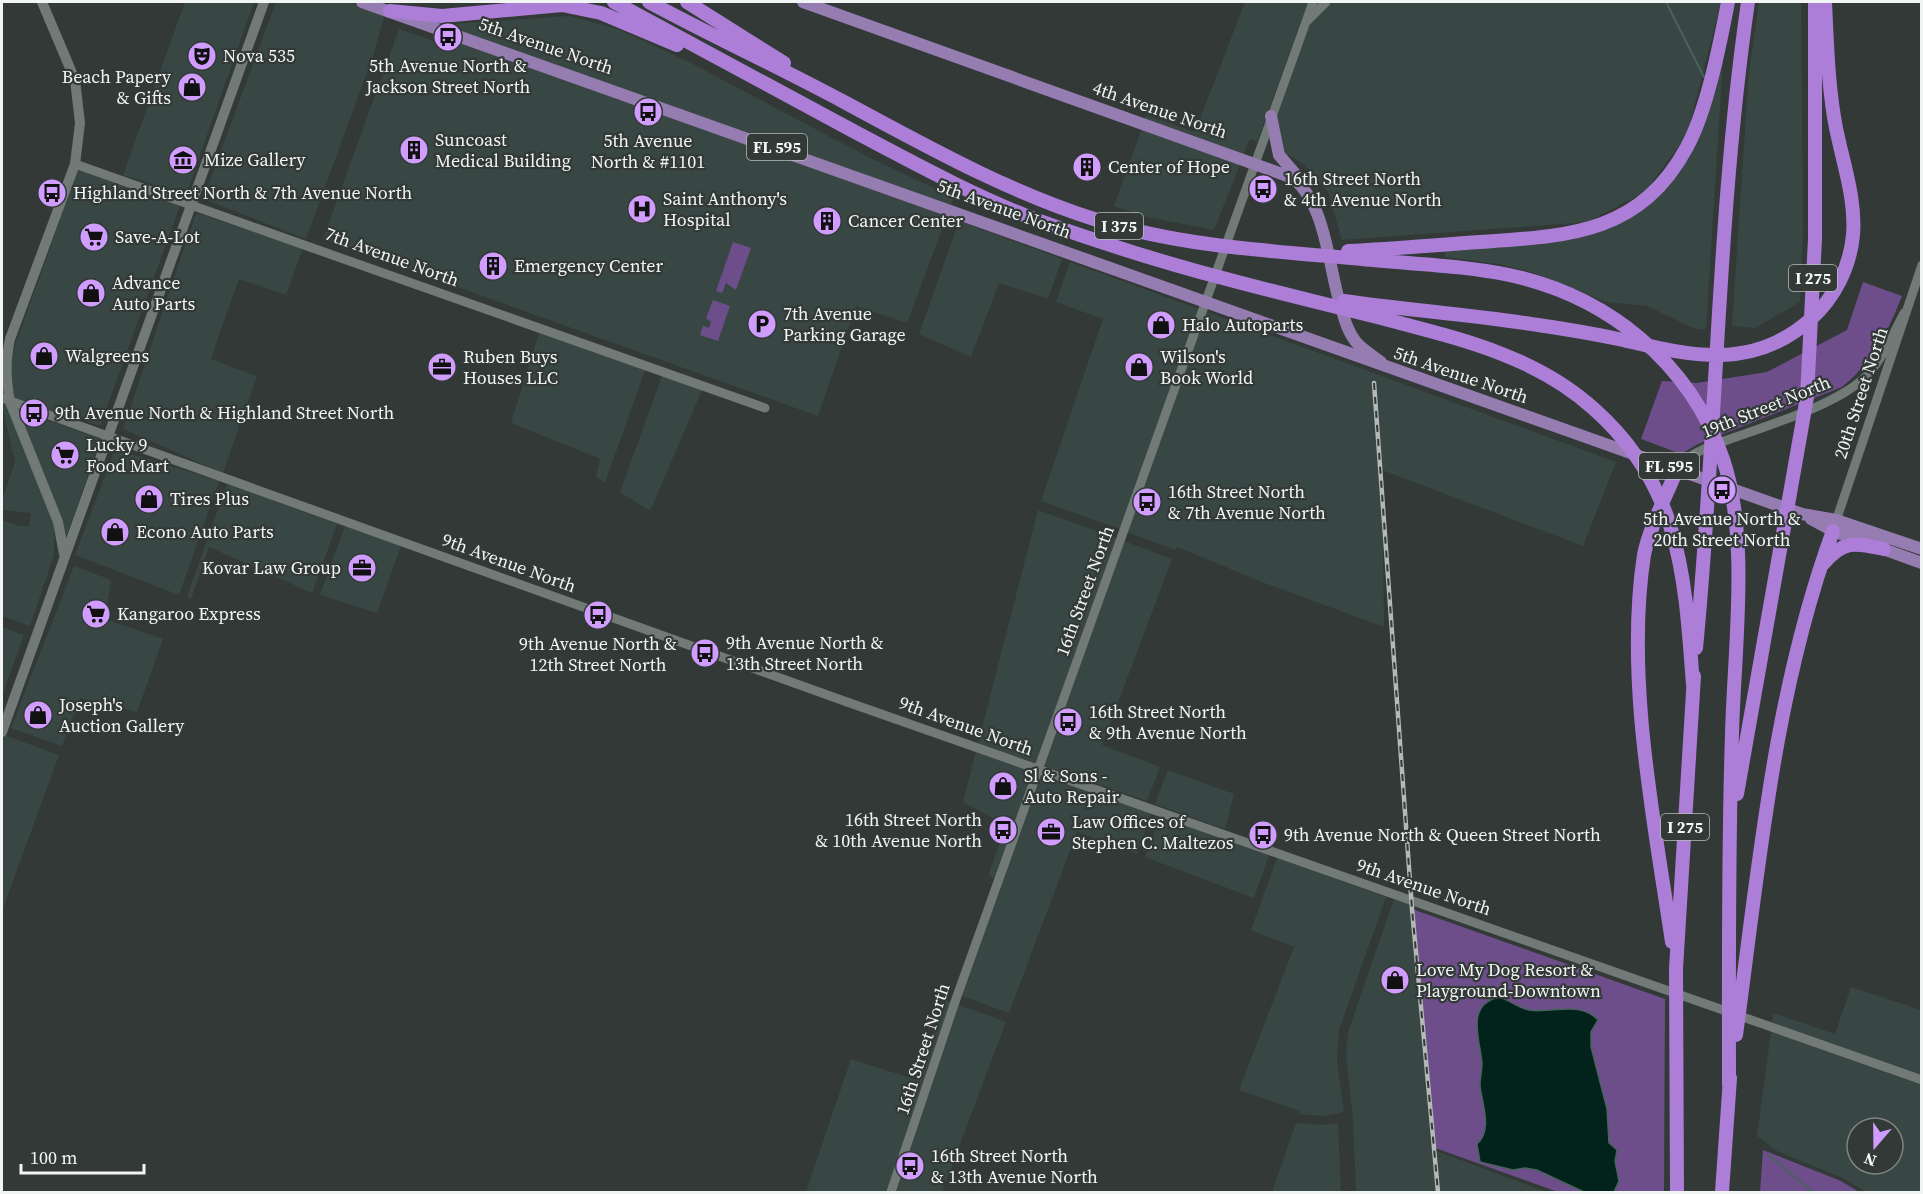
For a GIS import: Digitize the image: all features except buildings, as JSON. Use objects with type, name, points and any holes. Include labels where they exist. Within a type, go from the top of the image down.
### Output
[{"type":"highway","name":"I 375","points":[[614,2],[742,73],[936,174],[1009,209],[1111,246],[1282,292]]},
{"type":"highway","name":"I 375","points":[[649,2],[844,102],[942,156],[1041,200],[1130,229],[1216,245],[1307,254]]},
{"type":"highway","points":[[687,2],[844,102]]},
{"type":"highway","points":[[1307,254],[1546,237],[1586,230],[1634,209],[1660,185],[1689,144],[1703,104],[1728,2]]},
{"type":"highway","name":"I 275","points":[[1677,1192],[1676,969],[1693,686],[1708,528],[1731,151],[1748,2]]},
{"type":"highway","name":"I 275","points":[[1735,1001],[1729,841],[1806,397],[1815,239],[1815,2]]},
{"type":"highway","points":[[1282,292],[1548,326],[1669,351],[1707,356],[1746,353],[1780,341],[1819,311],[1833,293],[1848,260],[1853,235],[1852,208],[1836,126],[1825,2]]},
{"type":"highway","points":[[390,11],[442,16],[536,5],[580,7],[620,20],[742,73]]},
{"type":"highway","points":[[1307,254],[1508,275],[1560,290],[1610,314],[1648,344],[1668,364],[1706,420],[1724,461],[1734,505],[1738,554],[1729,841]]},
{"type":"highway","points":[[1282,292],[1495,350],[1556,381],[1593,408],[1633,451],[1655,488],[1678,553],[1685,583],[1693,686]]},
{"type":"highway","points":[[1676,969],[1646,762],[1637,627],[1645,552],[1677,469]]},
{"type":"highway","points":[[1722,1192],[1735,1001],[1772,772],[1808,604],[1835,526]]},
{"type":"highway","points":[[1820,567],[1842,547],[1857,543],[1884,549]]},
{"type":"main road","points":[[42,2],[78,93],[80,123],[75,164],[10,339],[5,362],[6,400],[58,522],[65,558]]},
{"type":"main road","points":[[2,732],[106,436],[264,2]]},
{"type":"main road","name":"5th Avenue North","points":[[363,2],[1206,301],[1392,370],[1677,469],[1835,526],[1884,549],[1922,563]]},
{"type":"main road","name":"4th Avenue North","points":[[803,2],[1255,162],[1293,178],[1310,197],[1349,331],[1358,344],[1392,370]]},
{"type":"main road","points":[[1271,116],[1279,155],[1299,178],[1310,197]]},
{"type":"main road","points":[[2,352],[10,339]]},
{"type":"main road","name":"5th Avenue North","points":[[1835,526],[1922,549]]},
{"type":"street","name":"16th Street North","points":[[891,1192],[956,999],[1313,2]]},
{"type":"street","points":[[1305,22],[1326,2]]},
{"type":"street","name":"7th Avenue North","points":[[75,164],[765,408]]},
{"type":"street","name":"20th Street North","points":[[1835,526],[1904,313],[1922,265]]},
{"type":"street","name":"19th Street North","points":[[1677,469],[1695,454],[1707,448],[1830,401],[1851,389],[1868,375],[1881,357],[1904,313]]},
{"type":"street","name":"9th Avenue North","points":[[6,400],[1038,769],[1922,1080]]},
{"type":"shaded area","points":[[185,2],[254,2],[186,195],[123,175]]},
{"type":"shaded area","points":[[276,2],[348,2],[385,14],[373,56],[306,239],[203,199]]},
{"type":"shaded area","points":[[1245,2],[1308,2],[1257,142],[1250,139],[1244,154],[1145,119],[1146,115],[1195,132]]},
{"type":"shaded area","points":[[1332,2],[1721,2],[1687,135],[1645,192],[1587,222],[1342,240],[1328,192],[1304,164],[1283,152],[1276,116],[1309,25]]},
{"type":"shaded area","points":[[1759,2],[1801,2],[1803,233],[1800,302],[1755,328],[1732,326],[1749,71]]},
{"type":"shaded area","name":"Saint Anthony's Hospital","points":[[569,16],[618,29],[689,62],[872,159],[954,197],[907,323],[856,306],[818,416],[323,239],[399,29],[445,45],[453,24]]},
{"type":"shaded area","points":[[1723,59],[1706,329],[1695,329],[1647,306],[1606,302],[1535,273],[1499,264],[1445,257],[1445,251],[1573,240],[1612,228],[1648,206],[1680,172],[1697,145]]},
{"type":"shaded area","points":[[1142,128],[1241,162],[1214,230],[1146,217],[1114,206]]},
{"type":"shaded area","points":[[78,170],[180,206],[100,426],[14,398],[10,359]]},
{"type":"shaded area","points":[[196,213],[303,248],[286,295],[239,279],[220,332],[211,359],[257,376],[223,473],[123,429]]},
{"type":"shaded area","points":[[959,221],[1062,259],[1048,299],[999,283],[971,357],[919,334]]},
{"type":"shaded area","points":[[733,242],[751,248],[736,290],[726,283],[722,293],[716,291]]},
{"type":"shaded area","points":[[1070,262],[1199,309],[1120,529],[1041,501],[1103,319],[1056,302]]},
{"type":"shaded area","points":[[1863,282],[1902,296],[1891,322],[1871,357],[1842,387],[1698,444],[1681,454],[1641,439],[1662,381],[1697,383],[1767,372],[1847,330]]},
{"type":"shaded area","points":[[713,300],[730,306],[718,341],[700,335],[703,326],[709,328],[711,322],[706,318]]},
{"type":"shaded area","points":[[1207,312],[1616,462],[1583,546],[1382,470],[1384,627],[1262,582],[1177,547],[1175,550],[1127,532]]},
{"type":"shaded area","points":[[539,333],[645,370],[605,483],[596,477],[600,459],[511,423]]},
{"type":"shaded area","points":[[662,376],[702,390],[650,511],[620,492]]},
{"type":"shaded area","points":[[2,404],[7,405],[54,523],[54,555],[30,626],[2,616],[2,520],[20,526],[29,526],[31,513],[2,510],[2,501],[15,462]]},
{"type":"shaded area","points":[[18,410],[101,439],[65,540]]},
{"type":"shaded area","points":[[115,449],[219,481],[179,595],[75,555]]},
{"type":"shaded area","points":[[227,484],[337,524],[312,593],[209,547],[191,599],[187,597]]},
{"type":"shaded area","points":[[1038,510],[1116,538],[1036,764],[978,743]]},
{"type":"shaded area","points":[[345,526],[401,546],[377,613],[320,595]]},
{"type":"shaded area","points":[[1124,541],[1172,559],[1102,745],[1160,767],[1147,801],[1044,766]]},
{"type":"shaded area","points":[[74,566],[111,580],[105,619],[163,639],[137,712],[80,698],[62,746],[11,728]]},
{"type":"shaded area","points":[[2,627],[24,635],[2,696]]},
{"type":"shaded area","points":[[4,735],[59,755],[2,911],[2,742]]},
{"type":"shaded area","points":[[976,752],[1033,772],[995,878],[988,876],[1006,825],[963,802]]},
{"type":"shaded area","points":[[1168,770],[1234,794],[1225,829],[1155,804]]},
{"type":"shaded area","points":[[1041,775],[1152,813],[1137,854],[1077,832],[1009,1013],[962,996]]},
{"type":"shaded area","points":[[1160,816],[1269,855],[1254,898],[1145,857]]},
{"type":"shaded area","points":[[1277,858],[1386,897],[1339,1030],[1337,1061],[1344,1112],[1324,1116],[1299,1114],[1300,1111],[1239,1090],[1294,947],[1251,930]]},
{"type":"shaded area","points":[[1394,899],[1414,906],[1411,910],[1431,1149],[1546,1192],[1356,1192],[1353,1120],[1346,1056],[1348,1032]]},
{"type":"shaded area","points":[[1412,909],[1665,999],[1664,1192],[1558,1192],[1435,1148]]},
{"type":"shaded area","points":[[1851,987],[1921,1010],[1921,1075],[1772,1022],[1773,1013],[1835,1034]]},
{"type":"shaded area","points":[[1499,997],[1529,1010],[1574,1009],[1591,1014],[1598,1020],[1591,1032],[1591,1047],[1607,1109],[1609,1143],[1617,1150],[1615,1161],[1619,1181],[1614,1192],[1584,1192],[1537,1170],[1525,1168],[1513,1170],[1480,1162],[1477,1144],[1482,1138],[1486,1124],[1480,1086],[1482,1063],[1478,1015],[1488,1001]]},
{"type":"shaded area","points":[[945,1000],[951,1002],[887,1192],[806,1192],[851,1059],[917,1080]]},
{"type":"shaded area","points":[[959,1005],[1006,1022],[942,1192],[896,1192]]},
{"type":"shaded area","points":[[1771,1032],[1921,1085],[1921,1192],[1866,1192],[1843,1178],[1777,1151],[1757,1136]]},
{"type":"shaded area","points":[[1296,1123],[1323,1125],[1338,1123],[1341,1192],[1272,1192]]},
{"type":"shaded area","points":[[1763,1150],[1841,1181],[1859,1192],[1760,1192]]},
{"type":"waterway","points":[[1666,2],[1704,77]]},
{"type":"waterway","points":[[1768,1155],[1813,1192]]},
{"type":"railway","points":[[1374,383],[1412,909],[1438,1192]]},
{"type":"place","name":"5th Avenue North & Jackson Street North","points":[[448,37]]},
{"type":"place","name":"Nova 535","points":[[202,56]]},
{"type":"place","name":"Beach Papery & Gifts","points":[[192,87]]},
{"type":"place","name":"5th Avenue North & #1101","points":[[648,112]]},
{"type":"place","name":"Suncoast Medical Building","points":[[414,150]]},
{"type":"place","name":"Mize Gallery","points":[[183,160]]},
{"type":"place","name":"Center of Hope","points":[[1087,167]]},
{"type":"place","name":"16th Street North & 4th Avenue North","points":[[1263,189]]},
{"type":"place","name":"Highland Street North & 7th Avenue North","points":[[52,193]]},
{"type":"place","name":"Saint Anthony's Hospital","points":[[642,209]]},
{"type":"place","name":"Cancer Center","points":[[827,221]]},
{"type":"place","name":"Save-A-Lot","points":[[94,237]]},
{"type":"place","name":"Emergency Center","points":[[493,266]]},
{"type":"place","name":"Advance Auto Parts","points":[[91,293]]},
{"type":"place","name":"7th Avenue Parking Garage","points":[[762,324]]},
{"type":"place","name":"Halo Autoparts","points":[[1161,325]]},
{"type":"place","name":"Walgreens","points":[[44,356]]},
{"type":"place","name":"Ruben Buys Houses LLC","points":[[442,367]]},
{"type":"place","name":"Wilson's Book World","points":[[1139,367]]},
{"type":"place","name":"9th Avenue North & Highland Street North","points":[[34,413]]},
{"type":"place","name":"Lucky 9 Food Mart","points":[[65,455]]},
{"type":"place","name":"5th Avenue North & 20th Street North","points":[[1722,490]]},
{"type":"place","name":"Tires Plus","points":[[149,499]]},
{"type":"place","name":"16th Street North & 7th Avenue North","points":[[1147,502]]},
{"type":"place","name":"Econo Auto Parts","points":[[115,532]]},
{"type":"place","name":"Kovar Law Group","points":[[362,568]]},
{"type":"place","name":"Kangaroo Express","points":[[96,614]]},
{"type":"place","name":"9th Avenue North & 12th Street North","points":[[598,615]]},
{"type":"place","name":"9th Avenue North & 13th Street North","points":[[705,653]]},
{"type":"place","name":"Joseph's Auction Gallery","points":[[38,715]]},
{"type":"place","name":"16th Street North & 9th Avenue North","points":[[1068,722]]},
{"type":"place","name":"Sl & Sons - Auto Repair","points":[[1003,786]]},
{"type":"place","name":"16th Street North & 10th Avenue North","points":[[1003,830]]},
{"type":"place","name":"Law Offices of Stephen C. Maltezos","points":[[1051,832]]},
{"type":"place","name":"9th Avenue North & Queen Street North","points":[[1263,835]]},
{"type":"place","name":"Love My Dog Resort & Playground-Downtown","points":[[1395,980]]},
{"type":"place","name":"16th Street North & 13th Avenue North","points":[[910,1166]]}]
